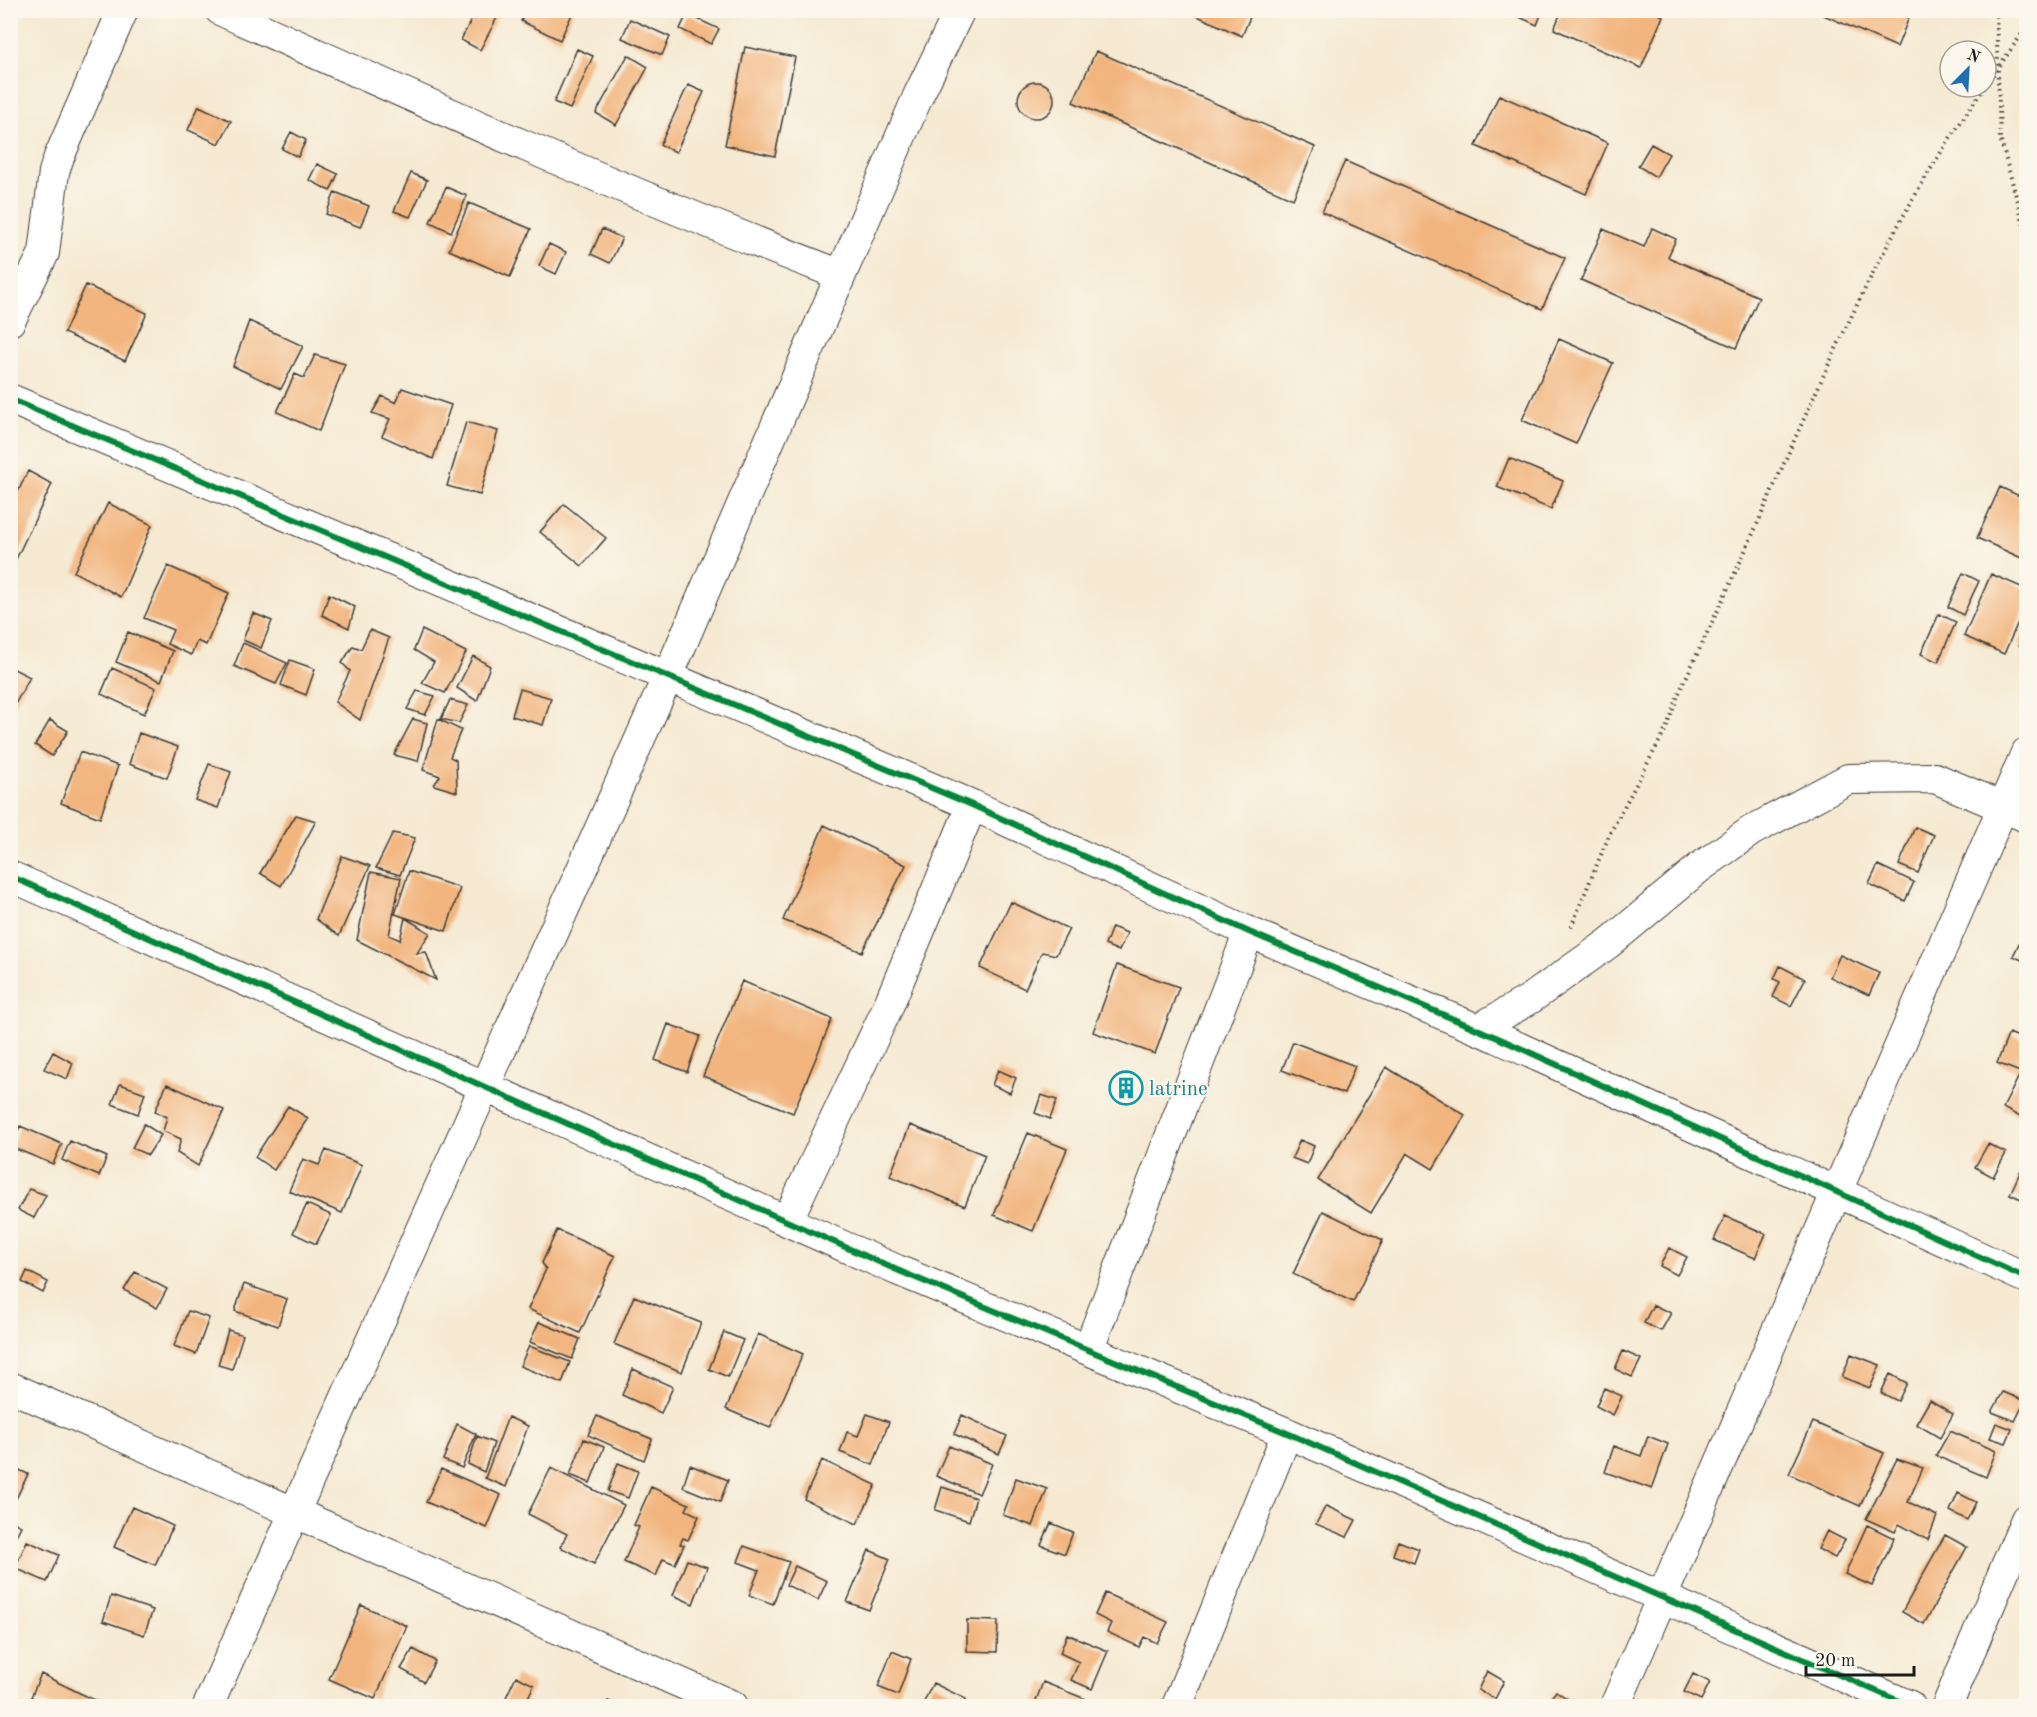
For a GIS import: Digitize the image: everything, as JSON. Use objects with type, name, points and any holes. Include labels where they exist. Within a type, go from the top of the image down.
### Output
[{"type":"street","points":[[10,321],[44,253],[54,172],[59,157],[123,10]]},
{"type":"street","points":[[220,10],[487,132],[698,220],[841,275]]},
{"type":"street","points":[[208,1707],[668,676],[919,94],[960,10]]},
{"type":"street","points":[[10,399],[972,805],[1249,932],[1478,1029],[1836,1194],[2026,1278]]},
{"type":"street","points":[[1615,1707],[1836,1194],[2015,811],[2026,753]]},
{"type":"street","points":[[1478,1029],[1530,999],[1609,943],[1699,868],[1751,831],[1848,779],[1935,778],[2015,811]]},
{"type":"street","points":[[787,1221],[887,1009],[972,805]]},
{"type":"street","points":[[10,876],[787,1221],[1287,1433],[1910,1707]]},
{"type":"street","points":[[1088,1350],[1249,932]]},
{"type":"street","points":[[10,1387],[733,1707]]},
{"type":"street","points":[[1177,1707],[1287,1433]]},
{"type":"street","points":[[1947,1707],[2026,1519]]},
{"type":"path","points":[[1996,10],[2000,138],[2026,232]]},
{"type":"path","points":[[1999,67],[2026,28]]},
{"type":"path","points":[[1569,933],[1610,833],[1666,729],[1678,695],[1840,336],[1890,237],[1947,139],[1976,99]]},
{"type":"building","points":[[476,10],[501,10],[480,50],[461,40]]},
{"type":"building","points":[[526,10],[574,10],[560,40],[521,21]]},
{"type":"building","points":[[1184,10],[1253,10],[1242,36]]},
{"type":"building","points":[[1504,10],[1543,10],[1537,25]]},
{"type":"building","points":[[1562,10],[1651,10],[1663,16],[1641,68],[1554,29]]},
{"type":"building","points":[[1812,10],[1912,10],[1897,47]]},
{"type":"building","points":[[687,14],[719,29],[711,44],[680,29]]},
{"type":"building","points":[[630,19],[670,37],[662,55],[622,38]]},
{"type":"building","points":[[745,47],[795,57],[775,156],[725,145]]},
{"type":"building","points":[[577,49],[593,56],[570,109],[554,102]]},
{"type":"building","points":[[1096,51],[1315,147],[1293,199],[1073,102]]},
{"type":"building","points":[[628,55],[648,67],[616,125],[596,113]]},
{"type":"building","points":[[1036,82],[1049,87],[1054,100],[1049,113],[1036,118],[1023,113],[1018,100],[1023,87]]},
{"type":"building","points":[[688,85],[704,92],[676,152],[660,145]]},
{"type":"building","points":[[1499,95],[1608,143],[1586,194],[1476,146]]},
{"type":"building","points":[[199,106],[231,121],[219,144],[188,130]]},
{"type":"building","points":[[291,132],[306,140],[298,157],[282,149]]},
{"type":"building","points":[[1651,144],[1669,154],[1656,177],[1638,166]]},
{"type":"building","points":[[1345,161],[1565,258],[1542,309],[1322,212]]},
{"type":"building","points":[[317,164],[338,174],[330,191],[309,180]]},
{"type":"building","points":[[411,173],[427,180],[410,217],[394,211]]},
{"type":"building","points":[[446,187],[467,196],[451,232],[430,222]]},
{"type":"building","points":[[335,192],[369,206],[360,227],[326,214]]},
{"type":"building","points":[[469,203],[531,229],[510,277],[449,250]]},
{"type":"building","points":[[1652,228],[1676,239],[1668,257],[1759,297],[1736,348],[1581,280],[1603,229],[1644,247]]},
{"type":"building","points":[[602,229],[622,238],[610,263],[591,254]]},
{"type":"building","points":[[549,244],[566,252],[556,274],[539,266]]},
{"type":"building","points":[[86,285],[147,313],[125,361],[64,333]]},
{"type":"building","points":[[249,321],[303,346],[281,389],[233,366]]},
{"type":"building","points":[[1559,339],[1613,363],[1576,444],[1522,420]]},
{"type":"building","points":[[315,355],[345,364],[319,431],[277,412],[295,374],[304,378]]},
{"type":"building","points":[[402,388],[451,405],[433,459],[382,436],[390,419],[372,413],[382,396],[396,403]]},
{"type":"building","points":[[466,422],[498,431],[480,495],[447,486]]},
{"type":"building","points":[[1509,458],[1563,481],[1551,509],[1497,487]]},
{"type":"building","points":[[28,471],[52,484],[16,559],[10,556],[10,508]]},
{"type":"building","points":[[2000,487],[2026,499],[2026,560],[1977,538]]},
{"type":"building","points":[[108,503],[152,525],[121,597],[74,572]]},
{"type":"building","points":[[564,504],[606,538],[582,566],[540,532]]},
{"type":"building","points":[[168,566],[229,593],[206,645],[197,641],[191,655],[167,644],[173,630],[144,618]]},
{"type":"building","points":[[1963,573],[1979,581],[1963,615],[1948,607]]},
{"type":"building","points":[[1991,574],[2026,589],[2026,604],[2004,654],[1964,636]]},
{"type":"building","points":[[329,594],[355,607],[349,628],[322,615]]},
{"type":"building","points":[[253,613],[272,621],[261,648],[243,640]]},
{"type":"building","points":[[1939,614],[1956,622],[1938,662],[1921,654]]},
{"type":"building","points":[[2026,629],[2026,648],[2019,645]]},
{"type":"building","points":[[370,630],[389,638],[360,720],[335,702],[350,671],[342,663],[353,646],[361,649]]},
{"type":"building","points":[[422,630],[466,652],[445,693],[422,683],[434,662],[414,650]]},
{"type":"building","points":[[128,632],[173,651],[161,681],[116,662]]},
{"type":"building","points":[[243,643],[287,663],[276,684],[234,666]]},
{"type":"building","points":[[473,656],[490,666],[477,701],[457,688]]},
{"type":"building","points":[[290,660],[315,669],[306,695],[281,685]]},
{"type":"building","points":[[10,667],[30,677],[10,713]]},
{"type":"building","points":[[112,668],[156,688],[144,714],[101,694]]},
{"type":"building","points":[[520,689],[551,698],[543,725],[512,716]]},
{"type":"building","points":[[417,691],[435,696],[425,715],[407,709]]},
{"type":"building","points":[[450,700],[468,705],[459,723],[441,719]]},
{"type":"building","points":[[413,719],[427,723],[418,761],[394,755]]},
{"type":"building","points":[[438,719],[461,730],[450,757],[456,760],[457,792],[434,785],[440,776],[423,770]]},
{"type":"building","points":[[50,720],[68,731],[52,756],[35,745]]},
{"type":"building","points":[[139,733],[178,747],[167,778],[129,764]]},
{"type":"building","points":[[80,752],[118,766],[100,818],[61,803]]},
{"type":"building","points":[[209,764],[231,772],[218,808],[195,800]]},
{"type":"building","points":[[296,815],[316,821],[281,886],[260,873]]},
{"type":"building","points":[[824,825],[906,865],[862,952],[783,920]]},
{"type":"building","points":[[1915,827],[1934,835],[1918,873],[1899,865]]},
{"type":"building","points":[[393,833],[415,838],[400,875],[376,868]]},
{"type":"building","points":[[342,856],[370,866],[339,936],[316,919]]},
{"type":"building","points":[[1878,865],[1914,882],[1905,901],[1869,884]]},
{"type":"building","points":[[409,871],[460,888],[446,931],[395,914]]},
{"type":"building","points":[[371,872],[401,878],[389,935],[400,940],[405,918],[430,933],[417,953],[426,952],[436,980],[357,940]]},
{"type":"building","points":[[1011,902],[1069,929],[1056,955],[1042,952],[1025,989],[980,968]]},
{"type":"building","points":[[1112,927],[1127,933],[1119,951],[1105,945]]},
{"type":"building","points":[[2026,929],[2026,962],[2013,956]]},
{"type":"building","points":[[1840,955],[1879,973],[1869,995],[1830,977]]},
{"type":"building","points":[[1117,965],[1179,987],[1155,1054],[1093,1032]]},
{"type":"building","points":[[1780,966],[1805,979],[1791,1006],[1773,997],[1780,982],[1774,979]]},
{"type":"building","points":[[742,981],[832,1019],[793,1113],[703,1076]]},
{"type":"building","points":[[668,1024],[700,1036],[687,1072],[655,1060]]},
{"type":"building","points":[[2009,1033],[2026,1040],[2026,1056],[2020,1072],[1997,1063]]},
{"type":"building","points":[[1293,1042],[1355,1066],[1344,1094],[1282,1070]]},
{"type":"building","points":[[53,1052],[73,1063],[67,1079],[44,1069]]},
{"type":"building","points":[[1386,1067],[1465,1115],[1433,1169],[1407,1153],[1371,1213],[1318,1180]]},
{"type":"building","points":[[2023,1068],[2026,1070],[2026,1120],[2003,1108]]},
{"type":"building","points":[[998,1070],[1016,1078],[1010,1093],[992,1085]]},
{"type":"building","name":"latrine","points":[[1120,1077],[1139,1085],[1132,1099],[1114,1091]]},
{"type":"building","points":[[120,1084],[145,1093],[138,1114],[112,1104]]},
{"type":"building","points":[[167,1084],[224,1110],[198,1166],[177,1153],[181,1139],[163,1131],[167,1117],[155,1111]]},
{"type":"building","points":[[1041,1095],[1057,1100],[1050,1119],[1035,1113]]},
{"type":"building","points":[[288,1106],[308,1118],[274,1170],[255,1157]]},
{"type":"building","points":[[144,1124],[161,1135],[148,1155],[132,1148]]},
{"type":"building","points":[[910,1125],[985,1155],[965,1206],[890,1176]]},
{"type":"building","points":[[20,1126],[62,1144],[53,1164],[11,1147]]},
{"type":"building","points":[[1028,1133],[1067,1149],[1033,1231],[994,1215]]},
{"type":"building","points":[[1300,1140],[1314,1146],[1307,1164],[1292,1158]]},
{"type":"building","points":[[70,1141],[107,1157],[99,1176],[62,1160]]},
{"type":"building","points":[[1988,1144],[2006,1153],[1993,1177],[1975,1167]]},
{"type":"building","points":[[326,1150],[362,1165],[342,1213],[289,1191],[303,1159],[319,1165]]},
{"type":"building","points":[[2022,1168],[2026,1170],[2026,1201],[2010,1194]]},
{"type":"building","points":[[29,1189],[46,1195],[34,1218],[18,1210]]},
{"type":"building","points":[[307,1204],[331,1215],[316,1244],[293,1233]]},
{"type":"building","points":[[1323,1211],[1383,1240],[1353,1302],[1293,1274]]},
{"type":"building","points":[[1725,1216],[1766,1234],[1755,1258],[1714,1240]]},
{"type":"building","points":[[557,1230],[615,1256],[580,1333],[528,1309],[546,1269],[542,1263]]},
{"type":"building","points":[[1669,1248],[1687,1257],[1677,1275],[1660,1266]]},
{"type":"building","points":[[27,1271],[48,1282],[43,1293],[22,1282]]},
{"type":"building","points":[[135,1272],[167,1289],[157,1308],[124,1290]]},
{"type":"building","points":[[244,1284],[287,1299],[278,1326],[235,1311]]},
{"type":"building","points":[[634,1296],[701,1323],[682,1372],[614,1344]]},
{"type":"building","points":[[1653,1305],[1671,1313],[1661,1331],[1644,1323]]},
{"type":"building","points":[[188,1311],[209,1318],[196,1354],[174,1346]]},
{"type":"building","points":[[539,1322],[580,1339],[572,1359],[530,1342]]},
{"type":"building","points":[[228,1330],[243,1335],[232,1369],[218,1365]]},
{"type":"building","points":[[724,1332],[743,1340],[728,1377],[709,1369]]},
{"type":"building","points":[[758,1334],[803,1354],[770,1428],[726,1409]]},
{"type":"building","points":[[529,1346],[570,1362],[562,1383],[520,1366]]},
{"type":"building","points":[[1623,1351],[1641,1359],[1632,1377],[1615,1369]]},
{"type":"building","points":[[1851,1354],[1880,1365],[1870,1388],[1842,1377]]},
{"type":"building","points":[[633,1369],[673,1387],[661,1413],[622,1395]]},
{"type":"building","points":[[1890,1374],[1907,1383],[1898,1401],[1881,1393]]},
{"type":"building","points":[[1604,1388],[1622,1396],[1613,1415],[1596,1406]]},
{"type":"building","points":[[2003,1392],[2025,1401],[2015,1421],[1992,1412]]},
{"type":"building","points":[[1930,1400],[1953,1414],[1940,1438],[1916,1424]]},
{"type":"building","points":[[867,1414],[889,1422],[873,1465],[840,1452],[847,1432],[858,1436]]},
{"type":"building","points":[[962,1415],[1007,1436],[999,1454],[954,1434]]},
{"type":"building","points":[[597,1416],[652,1439],[644,1460],[588,1435]]},
{"type":"building","points":[[508,1417],[528,1426],[506,1487],[485,1478]]},
{"type":"building","points":[[1813,1422],[1884,1453],[1860,1506],[1789,1474]]},
{"type":"building","points":[[1996,1423],[2012,1429],[2006,1443],[1990,1438]]},
{"type":"building","points":[[457,1424],[476,1434],[462,1468],[443,1460]]},
{"type":"building","points":[[1950,1431],[1996,1451],[1986,1477],[1936,1456]]},
{"type":"building","points":[[477,1436],[494,1443],[484,1472],[468,1464]]},
{"type":"building","points":[[1648,1436],[1668,1444],[1652,1489],[1605,1472],[1614,1446],[1641,1456]]},
{"type":"building","points":[[584,1439],[604,1447],[590,1483],[570,1475]]},
{"type":"building","points":[[949,1446],[992,1464],[979,1494],[936,1476]]},
{"type":"building","points":[[1897,1459],[1923,1468],[1908,1502],[1937,1516],[1928,1540],[1899,1524],[1895,1532],[1866,1519]]},
{"type":"building","points":[[822,1460],[876,1485],[857,1524],[804,1499]]},
{"type":"building","points":[[618,1463],[638,1471],[628,1498],[608,1491]]},
{"type":"building","points":[[690,1465],[728,1480],[720,1502],[683,1487]]},
{"type":"building","points":[[13,1467],[28,1474],[14,1503],[10,1502],[10,1472]]},
{"type":"building","points":[[551,1468],[624,1505],[594,1564],[560,1547],[567,1534],[528,1514]]},
{"type":"building","points":[[441,1469],[501,1495],[487,1528],[426,1502]]},
{"type":"building","points":[[1016,1478],[1047,1489],[1033,1526],[1003,1515]]},
{"type":"building","points":[[651,1487],[689,1504],[686,1510],[699,1516],[688,1540],[683,1538],[680,1544],[684,1545],[675,1564],[663,1559],[656,1576],[624,1562],[639,1527],[634,1525]]},
{"type":"building","points":[[942,1487],[976,1498],[969,1521],[935,1510]]},
{"type":"building","points":[[1958,1493],[1976,1502],[1967,1520],[1950,1511]]},
{"type":"building","points":[[1326,1506],[1356,1520],[1347,1537],[1316,1524]]},
{"type":"building","points":[[132,1507],[173,1526],[155,1565],[114,1547]]},
{"type":"building","points":[[10,1521],[21,1526],[10,1547]]},
{"type":"building","points":[[1051,1523],[1073,1532],[1065,1554],[1041,1545]]},
{"type":"building","points":[[1867,1525],[1894,1538],[1872,1586],[1845,1574]]},
{"type":"building","points":[[1827,1531],[1845,1540],[1835,1558],[1818,1549]]},
{"type":"building","points":[[1945,1535],[1967,1547],[1924,1624],[1902,1612]]},
{"type":"building","points":[[27,1541],[59,1555],[47,1582],[15,1568]]},
{"type":"building","points":[[1398,1541],[1419,1549],[1414,1563],[1393,1555]]},
{"type":"building","points":[[744,1546],[789,1562],[773,1604],[749,1595],[759,1570],[738,1562]]},
{"type":"building","points":[[869,1550],[890,1559],[869,1610],[847,1602]]},
{"type":"building","points":[[687,1560],[707,1567],[693,1604],[673,1595]]},
{"type":"building","points":[[795,1566],[827,1581],[818,1600],[786,1585]]},
{"type":"building","points":[[1105,1593],[1168,1622],[1157,1643],[1144,1637],[1139,1647],[1107,1632],[1111,1623],[1095,1615]]},
{"type":"building","points":[[111,1596],[153,1610],[144,1635],[103,1621]]},
{"type":"building","points":[[361,1605],[407,1626],[375,1699],[329,1679]]},
{"type":"building","points":[[967,1620],[998,1621],[997,1652],[967,1651]]},
{"type":"building","points":[[1067,1634],[1108,1651],[1092,1689],[1071,1680],[1079,1662],[1060,1653]]},
{"type":"building","points":[[413,1649],[435,1661],[424,1682],[401,1669]]},
{"type":"building","points":[[892,1651],[911,1659],[898,1695],[878,1687]]},
{"type":"building","points":[[1487,1671],[1504,1681],[1495,1699],[1478,1690]]},
{"type":"building","points":[[41,1674],[100,1703],[99,1706],[51,1706],[31,1697]]},
{"type":"building","points":[[1693,1674],[1710,1682],[1701,1700],[1684,1692]]},
{"type":"building","points":[[516,1676],[534,1685],[524,1706],[502,1706]]},
{"type":"building","points":[[1043,1682],[1103,1706],[1034,1706]]},
{"type":"building","points":[[933,1683],[966,1699],[963,1706],[922,1706]]},
{"type":"building","points":[[1556,1691],[1572,1702],[1570,1706],[1545,1706]]},
{"type":"building","points":[[608,1701],[620,1706],[605,1706]]},
{"type":"cycle path","points":[[10,399],[972,805],[1249,932],[1498,1038],[2026,1278]]},
{"type":"cycle path","points":[[10,876],[897,1270],[1287,1433],[1910,1706]]},
{"type":"place","name":"latrine","points":[[1126,1088]]}]
